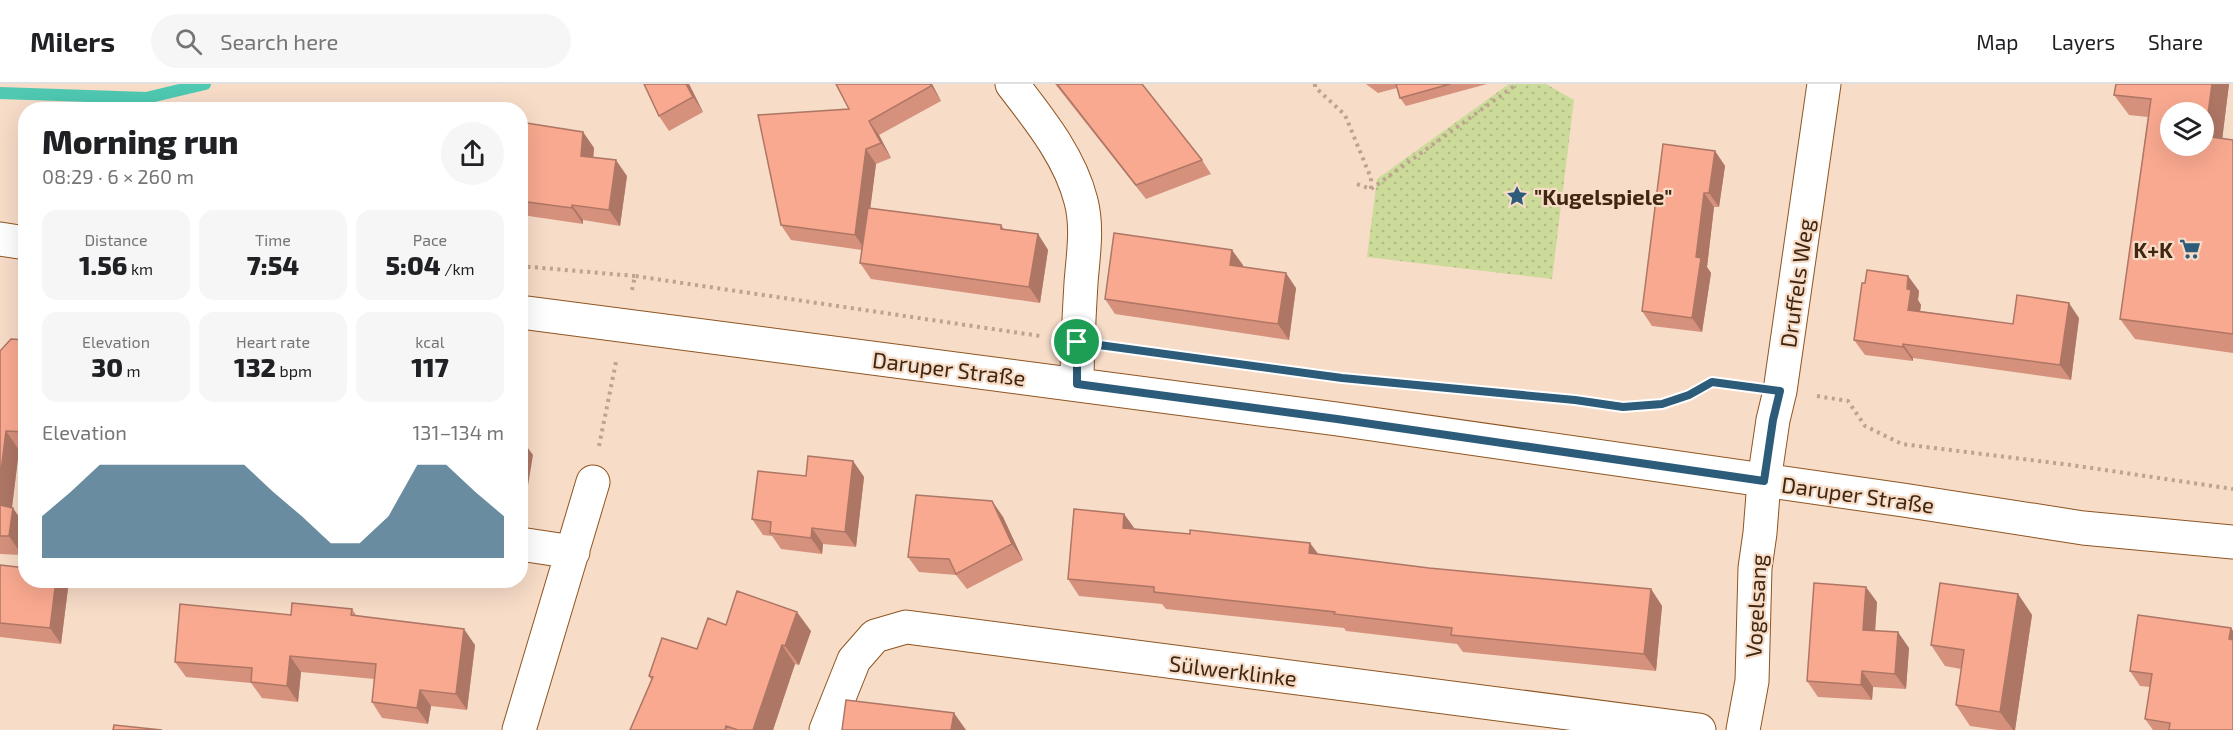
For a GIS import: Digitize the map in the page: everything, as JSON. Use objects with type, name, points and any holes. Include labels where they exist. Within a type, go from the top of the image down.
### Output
[{"type":"street","points":[[1012,84],[1041,121],[1064,160],[1081,202],[1085,233],[1077,342],[1077,384]]},
{"type":"street","name":"Druffels Weg","points":[[1764,481],[1773,420],[1780,391],[1824,84]]},
{"type":"street","points":[[0,239],[18,242]]},
{"type":"street","name":"Daruper Straße","points":[[528,313],[1407,429],[2082,528],[2233,542]]},
{"type":"street","name":"Vogelsang","points":[[1743,730],[1752,681],[1755,568],[1764,481]]},
{"type":"street","points":[[519,730],[593,482]]},
{"type":"street","points":[[528,545],[573,552]]},
{"type":"street","name":"Sülwerklinke","points":[[826,730],[854,660],[875,636],[906,627],[1699,730]]},
{"type":"path","points":[[1315,84],[1315,87],[1345,115],[1371,178],[1371,189]]},
{"type":"path","points":[[1371,189],[1517,84]]},
{"type":"path","points":[[1354,183],[1371,189]]},
{"type":"path","points":[[528,267],[635,276],[1077,342],[1342,378],[1575,400],[1623,407],[1662,404],[1689,395],[1712,382],[1848,401],[1864,426],[1902,444],[2071,465],[2233,489]]},
{"type":"path","points":[[593,482],[609,388],[635,276]]},
{"type":"green space","points":[[1509,84],[1546,84],[1574,100],[1552,279],[1367,257],[1377,179]]},
{"type":"building","points":[[644,84],[686,84],[693,97],[659,116]]},
{"type":"building","points":[[836,84],[930,84],[931,86],[869,121],[881,143],[866,149],[855,235],[781,225],[758,115],[849,109]]},
{"type":"building","points":[[1057,84],[1142,84],[1202,160],[1136,185]]},
{"type":"building","points":[[1396,84],[1450,84],[1400,98]]},
{"type":"building","name":"K+K","points":[[2116,84],[2212,84],[2210,102],[2160,102],[2160,156],[2214,156],[2214,137],[2233,140],[2233,334],[2120,319],[2151,99],[2114,95]]},
{"type":"building","points":[[528,123],[583,132],[581,156],[616,160],[609,210],[572,205],[572,208],[528,202]]},
{"type":"building","points":[[1663,144],[1715,151],[1709,193],[1704,193],[1696,257],[1701,258],[1692,318],[1642,311]]},
{"type":"building","points":[[868,208],[1001,225],[1001,229],[1038,234],[1029,287],[860,263]]},
{"type":"building","points":[[1114,233],[1232,250],[1230,265],[1286,273],[1278,324],[1105,299]]},
{"type":"building","points":[[1867,270],[1908,276],[1907,289],[1911,290],[1908,310],[2013,324],[2017,295],[2069,303],[2060,365],[1903,344],[1903,347],[1854,340],[1862,283],[1865,283]]},
{"type":"building","points":[[11,339],[18,339],[18,432],[6,431],[0,479],[0,351]]},
{"type":"building","points":[[808,456],[853,461],[845,532],[812,528],[811,538],[770,533],[771,522],[752,519],[758,471],[806,476]]},
{"type":"building","points":[[916,495],[992,501],[1012,544],[956,574],[949,559],[908,557]]},
{"type":"building","points":[[0,505],[13,508],[9,536],[0,536]]},
{"type":"building","points":[[1074,509],[1124,514],[1123,528],[1190,534],[1190,530],[1310,543],[1309,553],[1429,568],[1651,589],[1644,654],[1451,635],[1452,628],[1334,614],[1335,612],[1154,592],[1154,587],[1068,579]]},
{"type":"building","points":[[0,565],[18,567],[18,588],[55,588],[50,628],[0,623]]},
{"type":"building","points":[[1814,583],[1866,587],[1863,630],[1898,632],[1895,674],[1862,671],[1861,685],[1807,681]]},
{"type":"building","points":[[1940,583],[2018,594],[2000,712],[1956,705],[1964,650],[1931,645]]},
{"type":"building","points":[[737,591],[797,612],[785,646],[782,645],[753,730],[738,730],[726,726],[725,730],[630,730],[653,677],[649,676],[662,638],[697,649],[708,618],[726,625]]},
{"type":"building","points":[[292,603],[352,609],[351,615],[464,629],[456,694],[420,690],[417,708],[372,702],[376,664],[290,656],[287,686],[251,682],[252,668],[175,662],[180,604],[291,615]]},
{"type":"building","points":[[2138,615],[2231,628],[2229,639],[2233,640],[2233,730],[2169,730],[2170,723],[2145,719],[2152,674],[2130,671]]},
{"type":"building","points":[[846,700],[954,713],[951,730],[842,730]]},
{"type":"building","points":[[114,725],[162,730],[113,730]]},
{"type":"waterway","points":[[0,93],[146,98],[205,84]]},
{"type":"place","name":"\"Kugelspiele\"","points":[[1517,196]]},
{"type":"place","name":"K+K","points":[[2190,249]]},
{"type":"route","points":[[1077,342],[1342,378],[1575,400],[1623,407],[1662,404],[1689,395],[1712,382],[1780,391],[1773,420],[1764,481],[1077,384],[1077,342]]}]
